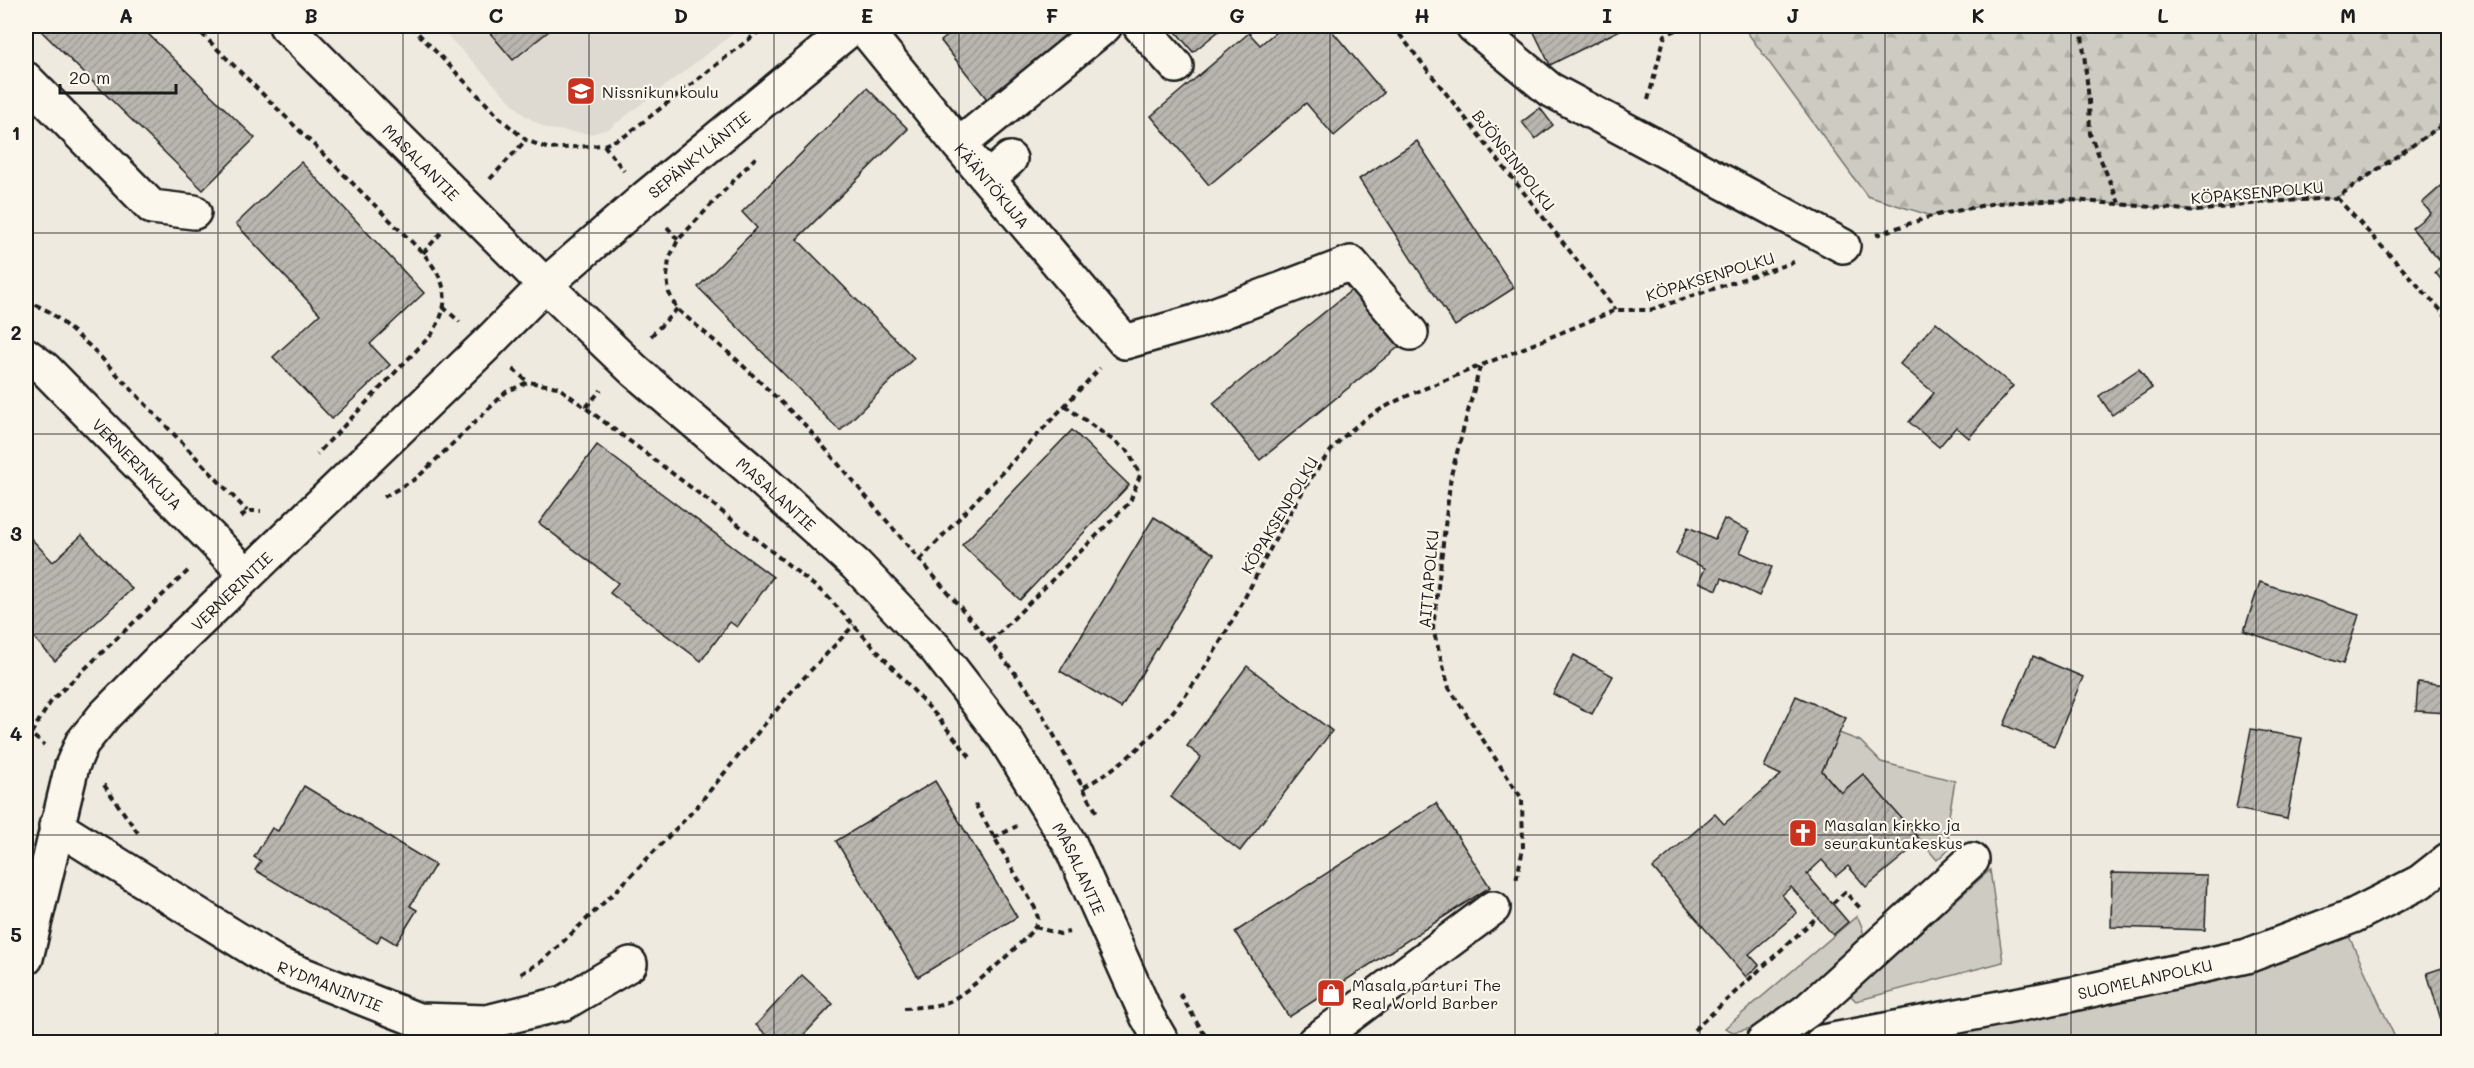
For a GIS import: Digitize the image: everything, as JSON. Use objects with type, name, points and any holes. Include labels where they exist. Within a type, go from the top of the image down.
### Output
[{"type":"street","name":"MASALANTIE","points":[[286,26],[634,372],[749,468],[856,565],[943,657],[1004,737],[1070,844],[1147,1016],[1162,1042]]},
{"type":"street","name":"SEPÄNKYLÄNTIE","points":[[545,285],[645,198],[854,26]]},
{"type":"street","name":"KÄÄNTÖKUJA","points":[[862,26],[959,145],[999,169],[1125,342]]},
{"type":"street","points":[[959,145],[1105,26]]},
{"type":"street","points":[[1140,26],[1176,66]]},
{"type":"street","points":[[1473,26],[1549,90],[1843,246]]},
{"type":"street","points":[[26,79],[152,207],[194,213]]},
{"type":"street","points":[[1125,342],[1195,322],[1352,263],[1410,333]]},
{"type":"street","name":"VERNERINTIE","points":[[26,958],[56,826],[72,766],[82,743],[104,716],[159,660],[486,345],[545,285]]},
{"type":"street","name":"VERNERINKUJA","points":[[26,355],[45,369],[247,575]]},
{"type":"street","name":"RYDMANINTIE","points":[[56,826],[279,965],[418,1020],[487,1022],[564,1003],[630,964]]},
{"type":"street","points":[[1763,1042],[1808,1010],[1972,860]]},
{"type":"street","name":"SUOMELANPOLKU","points":[[1823,1042],[2073,994],[2247,956],[2353,916],[2420,882],[2448,860]]},
{"type":"street","points":[[1314,1042],[1492,908]]},
{"type":"street","points":[[1763,1042],[1774,1042]]},
{"type":"path","points":[[194,26],[423,253],[444,282],[446,294],[439,322],[432,334],[309,461]]},
{"type":"path","points":[[411,26],[502,120],[526,140],[549,149],[604,146],[625,136],[766,26]]},
{"type":"path","name":"BJÖNSINPOLKU","points":[[1393,26],[1616,310]]},
{"type":"path","points":[[1637,138],[1665,35],[1686,26]]},
{"type":"path","points":[[2081,26],[2089,100],[2090,134],[2119,203]]},
{"type":"path","name":"KÖPAKSENPOLKU","points":[[1084,787],[1103,776],[1169,717],[1206,668],[1291,512],[1323,462],[1348,433],[1384,405],[1616,310],[1650,310],[1932,216],[1995,203],[2072,200],[2197,211],[2267,202],[2336,198],[2448,121]]},
{"type":"path","points":[[2336,198],[2448,318]]},
{"type":"path","points":[[678,240],[669,259],[667,277],[669,293],[677,309],[737,360],[804,425],[990,642],[1030,692],[1096,811]]},
{"type":"path","points":[[26,300],[50,312],[92,348],[247,511]]},
{"type":"path","points":[[920,560],[1125,342]]},
{"type":"path","name":"AITTAPOLKU","points":[[1480,366],[1451,475],[1433,629],[1449,688],[1522,799],[1523,849],[1515,885],[1492,908]]},
{"type":"path","points":[[528,382],[558,387],[705,498],[826,595],[935,714],[976,765]]},
{"type":"path","points":[[990,642],[1130,502],[1140,475],[1128,451],[1065,406]]},
{"type":"path","points":[[26,764],[30,735],[52,700],[216,544],[247,511],[262,510]]},
{"type":"path","points":[[512,980],[545,959],[663,843],[693,811],[797,685],[854,625]]},
{"type":"path","points":[[26,730],[72,766],[90,774],[105,786],[141,837]]},
{"type":"path","points":[[904,1008],[950,1001],[966,990],[1035,927],[1038,918],[1035,908],[975,804]]},
{"type":"path","points":[[1013,817],[1023,833]]},
{"type":"path","points":[[994,838],[1012,830]]},
{"type":"path","points":[[1694,1030],[1817,917]]},
{"type":"path","points":[[1069,923],[1073,932]]},
{"type":"path","points":[[1035,927],[1060,934]]},
{"type":"shaded area","name":"Nissnikun koulu","points":[[438,26],[743,26],[610,128],[591,134],[548,129],[524,115]]},
{"type":"green space","points":[[1745,26],[2448,26],[2448,121],[2336,198],[2267,202],[2197,211],[2072,200],[1995,203],[1932,216],[1867,196],[1744,28]]},
{"type":"green space","points":[[1839,733],[1860,741],[1881,762],[1955,781],[1947,827],[1950,848],[1937,860],[1863,774],[1841,793],[1822,771]]},
{"type":"green space","points":[[1990,870],[2003,962],[1856,1001],[1850,995]]},
{"type":"green space","points":[[1857,916],[1863,933],[1858,949],[1762,1026],[1733,1032],[1725,1028]]},
{"type":"green space","points":[[2347,932],[2397,1042],[1889,1042]]},
{"type":"building","points":[[36,26],[140,26],[255,138],[203,190]]},
{"type":"building","points":[[484,26],[555,26],[513,60]]},
{"type":"building","points":[[960,26],[1096,26],[994,108],[941,41]]},
{"type":"building","points":[[1171,26],[1225,26],[1193,52]]},
{"type":"building","points":[[1283,26],[1328,26],[1384,93],[1334,136],[1306,103],[1209,185],[1151,116],[1249,33],[1260,45]]},
{"type":"building","points":[[1531,26],[1628,26],[1550,65]]},
{"type":"building","points":[[867,88],[908,129],[797,239],[914,358],[840,431],[698,287],[757,228],[742,212]]},
{"type":"building","points":[[1540,108],[1553,125],[1535,139],[1522,122]]},
{"type":"building","points":[[1417,141],[1514,288],[1455,326],[1359,179]]},
{"type":"building","points":[[301,162],[424,293],[370,344],[390,365],[332,419],[273,357],[320,314],[236,224]]},
{"type":"building","points":[[2448,180],[2448,288],[2435,272],[2443,265],[2412,228],[2431,213],[2422,203]]},
{"type":"building","points":[[1354,288],[1401,345],[1260,460],[1213,403]]},
{"type":"building","points":[[1936,322],[2013,386],[1969,438],[1956,427],[1939,447],[1909,422],[1934,393],[1900,364]]},
{"type":"building","points":[[2139,369],[2152,388],[2112,415],[2099,396]]},
{"type":"building","points":[[1072,430],[1129,485],[1020,600],[962,545]]},
{"type":"building","points":[[597,445],[773,577],[737,627],[730,622],[701,661],[610,593],[618,583],[539,523]]},
{"type":"building","points":[[1154,517],[1214,554],[1121,708],[1060,671]]},
{"type":"building","points":[[1724,519],[1750,531],[1740,552],[1772,567],[1759,596],[1722,578],[1717,590],[1699,582],[1705,568],[1676,554],[1688,527],[1715,539]]},
{"type":"building","points":[[26,533],[53,562],[82,535],[132,589],[55,661],[26,629]]},
{"type":"building","points":[[2260,582],[2359,615],[2343,664],[2244,631]]},
{"type":"building","points":[[1574,655],[1613,676],[1592,714],[1553,694]]},
{"type":"building","points":[[2033,656],[2083,677],[2054,746],[2004,725]]},
{"type":"building","points":[[1247,666],[1332,731],[1240,851],[1171,797],[1201,757],[1187,746]]},
{"type":"building","points":[[2418,682],[2448,685],[2448,713],[2416,711]]},
{"type":"building","name":"Masalan kirkko ja seurakuntakeskus","points":[[1796,696],[1846,718],[1822,771],[1841,793],[1863,774],[1921,841],[1866,887],[1848,866],[1836,876],[1822,860],[1807,874],[1848,922],[1833,935],[1791,887],[1782,895],[1797,913],[1749,954],[1759,965],[1746,977],[1653,868],[1715,814],[1724,824],[1781,775],[1764,767]]},
{"type":"building","points":[[2251,729],[2302,738],[2287,819],[2236,809]]},
{"type":"building","points":[[935,781],[1017,917],[918,977],[836,841]]},
{"type":"building","points":[[304,786],[435,865],[410,906],[417,910],[396,944],[381,935],[377,943],[255,870],[261,861],[254,857],[272,828],[278,831]]},
{"type":"building","points":[[1436,803],[1490,887],[1289,1017],[1235,932]]},
{"type":"building","points":[[2112,873],[2207,875],[2205,930],[2111,927]]},
{"type":"building","points":[[2448,966],[2448,1021],[2442,1023],[2427,973]]},
{"type":"building","points":[[802,975],[833,1004],[797,1042],[774,1042],[756,1025]]},
{"type":"building","points":[[213,1032],[235,1042],[208,1042]]},
{"type":"place","name":"Nissnikun koulu","points":[[581,91]]},
{"type":"place","name":"Masalan kirkko ja seurakuntakeskus","points":[[1803,833]]},
{"type":"place","name":"Masala parturi The Real World Barber","points":[[1331,993]]}]
